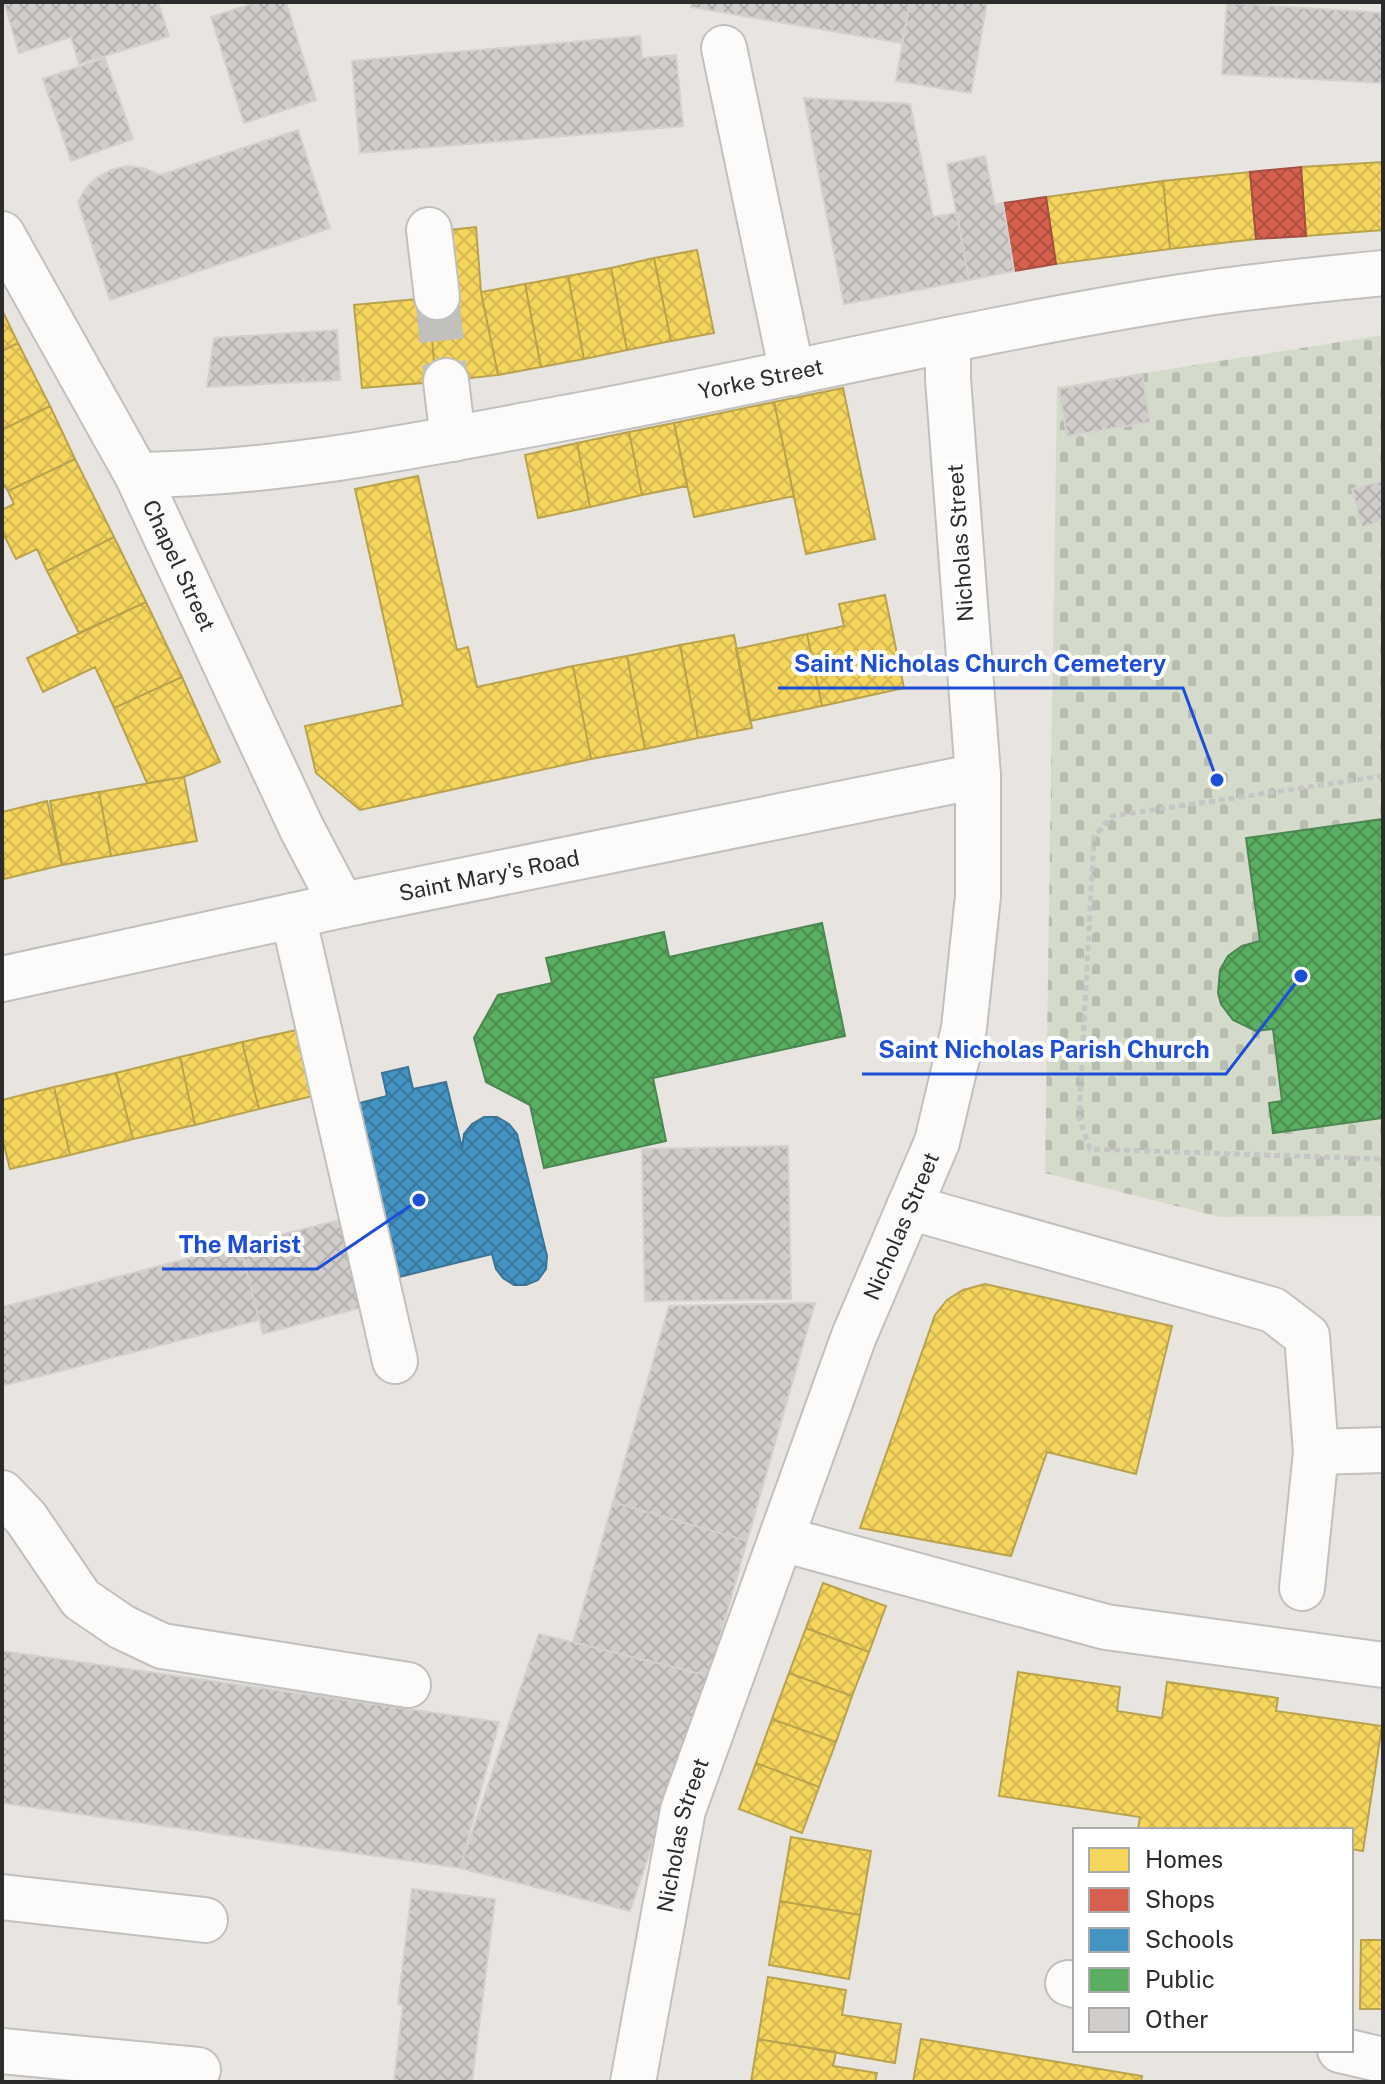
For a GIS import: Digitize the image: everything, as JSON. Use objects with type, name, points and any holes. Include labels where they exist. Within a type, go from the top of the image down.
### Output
[{"type":"street","points":[[724,48],[792,373]]},
{"type":"street","points":[[429,230],[437,297]]},
{"type":"street","name":"Chapel Street","points":[[2,234],[137,475],[302,829],[342,905]]},
{"type":"street","name":"Yorke Street","points":[[137,475],[191,475],[356,456],[1182,296],[1383,273]]},
{"type":"street","name":"Nicholas Street","points":[[633,2082],[683,1810],[854,1336],[937,1142],[964,1028],[978,896],[978,776],[948,379],[948,340]]},
{"type":"street","points":[[446,381],[453,439]]},
{"type":"street","name":"Saint Mary's Road","points":[[2,979],[342,905],[978,776]]},
{"type":"street","points":[[293,916],[395,1361]]},
{"type":"street","points":[[909,1207],[1273,1310],[1307,1336],[1316,1452],[1302,1588]]},
{"type":"street","points":[[1316,1452],[1383,1450]]},
{"type":"street","points":[[2,1493],[26,1518],[81,1599],[122,1627],[162,1646],[408,1685]]},
{"type":"street","points":[[782,1539],[1106,1627],[1383,1665]]},
{"type":"street","points":[[2,1897],[205,1920]]},
{"type":"street","points":[[2,2051],[198,2070]]},
{"type":"street","points":[[1349,2052],[1383,2060]]},
{"type":"path","points":[[1383,776],[1112,816],[1094,837],[1079,1117],[1090,1149],[1383,1159]]},
{"type":"green space","points":[[1383,335],[1383,1216],[1220,1217],[1045,1173],[1057,387]]},
{"type":"building: Homes","points":[[1383,162],[1383,230],[1306,236],[1301,167]]},
{"type":"building: Homes","points":[[1250,172],[1256,239],[1170,249],[1163,181]]},
{"type":"building: Homes","points":[[1163,181],[1170,249],[1056,264],[1046,197]]},
{"type":"building: Homes","points":[[476,227],[481,292],[498,375],[436,382],[428,298],[439,231]]},
{"type":"building: Homes","points":[[697,250],[714,333],[671,341],[654,258]]},
{"type":"building: Homes","points":[[654,258],[671,341],[627,350],[611,268]]},
{"type":"building: Homes","points":[[611,268],[627,350],[584,359],[568,276]]},
{"type":"building: Homes","points":[[568,276],[584,359],[541,367],[525,284]]},
{"type":"building: Homes","points":[[525,284],[541,367],[498,375],[481,292]]},
{"type":"building: Homes","points":[[428,298],[436,382],[362,388],[354,305]]},
{"type":"building: Homes","points":[[2,310],[18,343],[2,351]]},
{"type":"building: Homes","points":[[18,343],[50,406],[2,430],[2,351]]},
{"type":"building: Homes","points":[[843,388],[875,539],[806,554],[774,402]]},
{"type":"building: Homes","points":[[774,402],[794,496],[694,517],[674,423]]},
{"type":"building: Homes","points":[[50,406],[75,459],[8,491],[2,482],[2,430]]},
{"type":"building: Homes","points":[[674,423],[687,486],[642,495],[629,432]]},
{"type":"building: Homes","points":[[629,432],[642,495],[590,507],[577,443]]},
{"type":"building: Homes","points":[[577,443],[590,507],[538,518],[525,455]]},
{"type":"building: Homes","points":[[75,459],[114,537],[47,571],[37,549],[16,559],[2,531],[2,510],[14,504],[8,491]]},
{"type":"building: Homes","points":[[418,476],[457,650],[468,647],[477,687],[573,666],[591,759],[360,810],[316,773],[305,726],[403,705],[355,489]]},
{"type":"building: Homes","points":[[114,537],[146,602],[79,633],[47,571]]},
{"type":"building: Homes","points":[[885,595],[904,688],[822,706],[807,634],[844,626],[839,604]]},
{"type":"building: Homes","points":[[146,602],[182,677],[114,708],[95,667],[43,692],[27,658]]},
{"type":"building: Homes","points":[[807,634],[822,706],[750,721],[736,649]]},
{"type":"building: Homes","points":[[734,635],[752,728],[698,738],[680,645]]},
{"type":"building: Homes","points":[[680,645],[698,738],[645,749],[627,656]]},
{"type":"building: Homes","points":[[627,656],[645,749],[591,759],[573,666]]},
{"type":"building: Homes","points":[[182,677],[220,762],[184,777],[147,783],[114,708]]},
{"type":"building: Homes","points":[[184,777],[197,841],[111,856],[99,792]]},
{"type":"building: Homes","points":[[99,792],[111,856],[62,865],[50,801]]},
{"type":"building: Homes","points":[[47,801],[62,865],[4,879],[2,812]]},
{"type":"building: Homes","points":[[306,1028],[321,1094],[259,1109],[242,1042]]},
{"type":"building: Homes","points":[[242,1042],[259,1109],[195,1125],[180,1057]]},
{"type":"building: Homes","points":[[180,1057],[195,1125],[133,1139],[116,1073]]},
{"type":"building: Homes","points":[[116,1073],[133,1139],[70,1155],[54,1087]]},
{"type":"building: Homes","points":[[54,1087],[70,1155],[10,1169],[2,1137],[2,1100]]},
{"type":"building: Homes","points":[[985,1284],[1172,1326],[1136,1474],[1047,1452],[1011,1556],[860,1528],[935,1315],[947,1300],[963,1290]]},
{"type":"building: Homes","points":[[823,1583],[886,1606],[869,1652],[806,1628]]},
{"type":"building: Homes","points":[[806,1628],[869,1652],[852,1696],[789,1673]]},
{"type":"building: Homes","points":[[1018,1672],[1120,1687],[1117,1711],[1162,1718],[1167,1682],[1278,1698],[1276,1711],[1382,1726],[1363,1851],[1353,1849],[1353,1828],[1138,1828],[1140,1817],[999,1796]]},
{"type":"building: Homes","points":[[789,1673],[852,1696],[836,1742],[772,1719]]},
{"type":"building: Homes","points":[[772,1719],[836,1742],[819,1787],[756,1763]]},
{"type":"building: Homes","points":[[756,1763],[819,1787],[802,1833],[739,1809]]},
{"type":"building: Homes","points":[[791,1837],[871,1851],[860,1915],[780,1901]]},
{"type":"building: Homes","points":[[780,1901],[860,1915],[849,1979],[769,1965]]},
{"type":"building: Homes","points":[[1361,1940],[1383,1940],[1383,2009],[1360,2009]]},
{"type":"building: Homes","points":[[768,1977],[846,1990],[842,2015],[901,2024],[895,2063],[758,2039]]},
{"type":"building: Homes","points":[[758,2039],[836,2052],[833,2066],[877,2073],[875,2082],[751,2082]]},
{"type":"building: Homes","points":[[921,2039],[1142,2076],[1141,2082],[913,2082]]},
{"type":"building: Shops","points":[[1301,167],[1306,236],[1256,239],[1250,172]]},
{"type":"building: Shops","points":[[1046,197],[1056,264],[1014,271],[1003,203]]},
{"type":"building: Schools","points":[[408,1067],[413,1089],[446,1082],[462,1148],[464,1134],[472,1124],[484,1117],[497,1117],[509,1124],[517,1134],[547,1256],[546,1269],[538,1280],[526,1285],[514,1285],[496,1269],[492,1254],[391,1279],[348,1106],[387,1096],[382,1073]]},
{"type":"building: Public","points":[[1383,819],[1383,1118],[1273,1133],[1269,1103],[1282,1101],[1273,1029],[1256,1031],[1233,1020],[1221,1004],[1218,993],[1220,970],[1228,956],[1242,946],[1260,941],[1246,838]]},
{"type":"building: Public","points":[[822,923],[845,1036],[653,1078],[666,1141],[544,1168],[530,1105],[486,1082],[474,1038],[498,995],[552,983],[546,958],[664,932],[669,957]]},
{"type":"building: Other","points":[[4,2],[158,2],[169,36],[79,64],[71,37],[19,53]]},
{"type":"building: Other","points":[[258,2],[286,2],[316,100],[244,123],[211,17]]},
{"type":"building: Other","points":[[692,2],[910,2],[902,43],[691,7]]},
{"type":"building: Other","points":[[910,2],[987,2],[971,93],[896,81]]},
{"type":"building: Other","points":[[1227,3],[1383,13],[1383,83],[1222,74]]},
{"type":"building: Other","points":[[640,36],[642,58],[676,55],[683,126],[360,153],[352,61]]},
{"type":"building: Other","points":[[105,58],[133,139],[71,161],[43,79]]},
{"type":"building: Other","points":[[804,98],[910,104],[933,217],[957,213],[969,280],[844,304]]},
{"type":"building: Other","points":[[298,130],[330,228],[110,300],[78,202],[96,178],[127,166],[144,168],[160,175]]},
{"type":"building: Other","points":[[985,156],[995,205],[1003,203],[1014,271],[969,280],[947,164]]},
{"type":"building: Other","points":[[337,330],[340,380],[207,387],[214,338]]},
{"type":"building: Other","points":[[1142,374],[1150,422],[1067,436],[1059,389]]},
{"type":"building: Other","points":[[1383,481],[1383,521],[1362,527],[1352,489]]},
{"type":"building: Other","points":[[788,1146],[791,1299],[645,1301],[642,1149]]},
{"type":"building: Other","points":[[348,1218],[370,1305],[263,1334],[240,1245]]},
{"type":"building: Other","points":[[240,1245],[259,1320],[2,1386],[2,1307]]},
{"type":"building: Other","points":[[815,1303],[747,1541],[613,1502],[669,1306]]},
{"type":"building: Other","points":[[613,1502],[747,1541],[709,1676],[573,1642]]},
{"type":"building: Other","points":[[539,1634],[709,1676],[630,1911],[460,1868]]},
{"type":"building: Other","points":[[2,1651],[499,1722],[460,1868],[2,1803]]},
{"type":"building: Other","points":[[412,1889],[495,1899],[472,2082],[394,2082],[403,2005],[398,2004]]},
{"type":"tunnel","points":[[437,297],[446,381]]},
{"type":"place","name":"Saint Nicholas Church Cemetery","points":[[1217,780]]},
{"type":"place","name":"Saint Nicholas Parish Church","points":[[1301,976]]},
{"type":"place","name":"The Marist","points":[[419,1200]]}]
